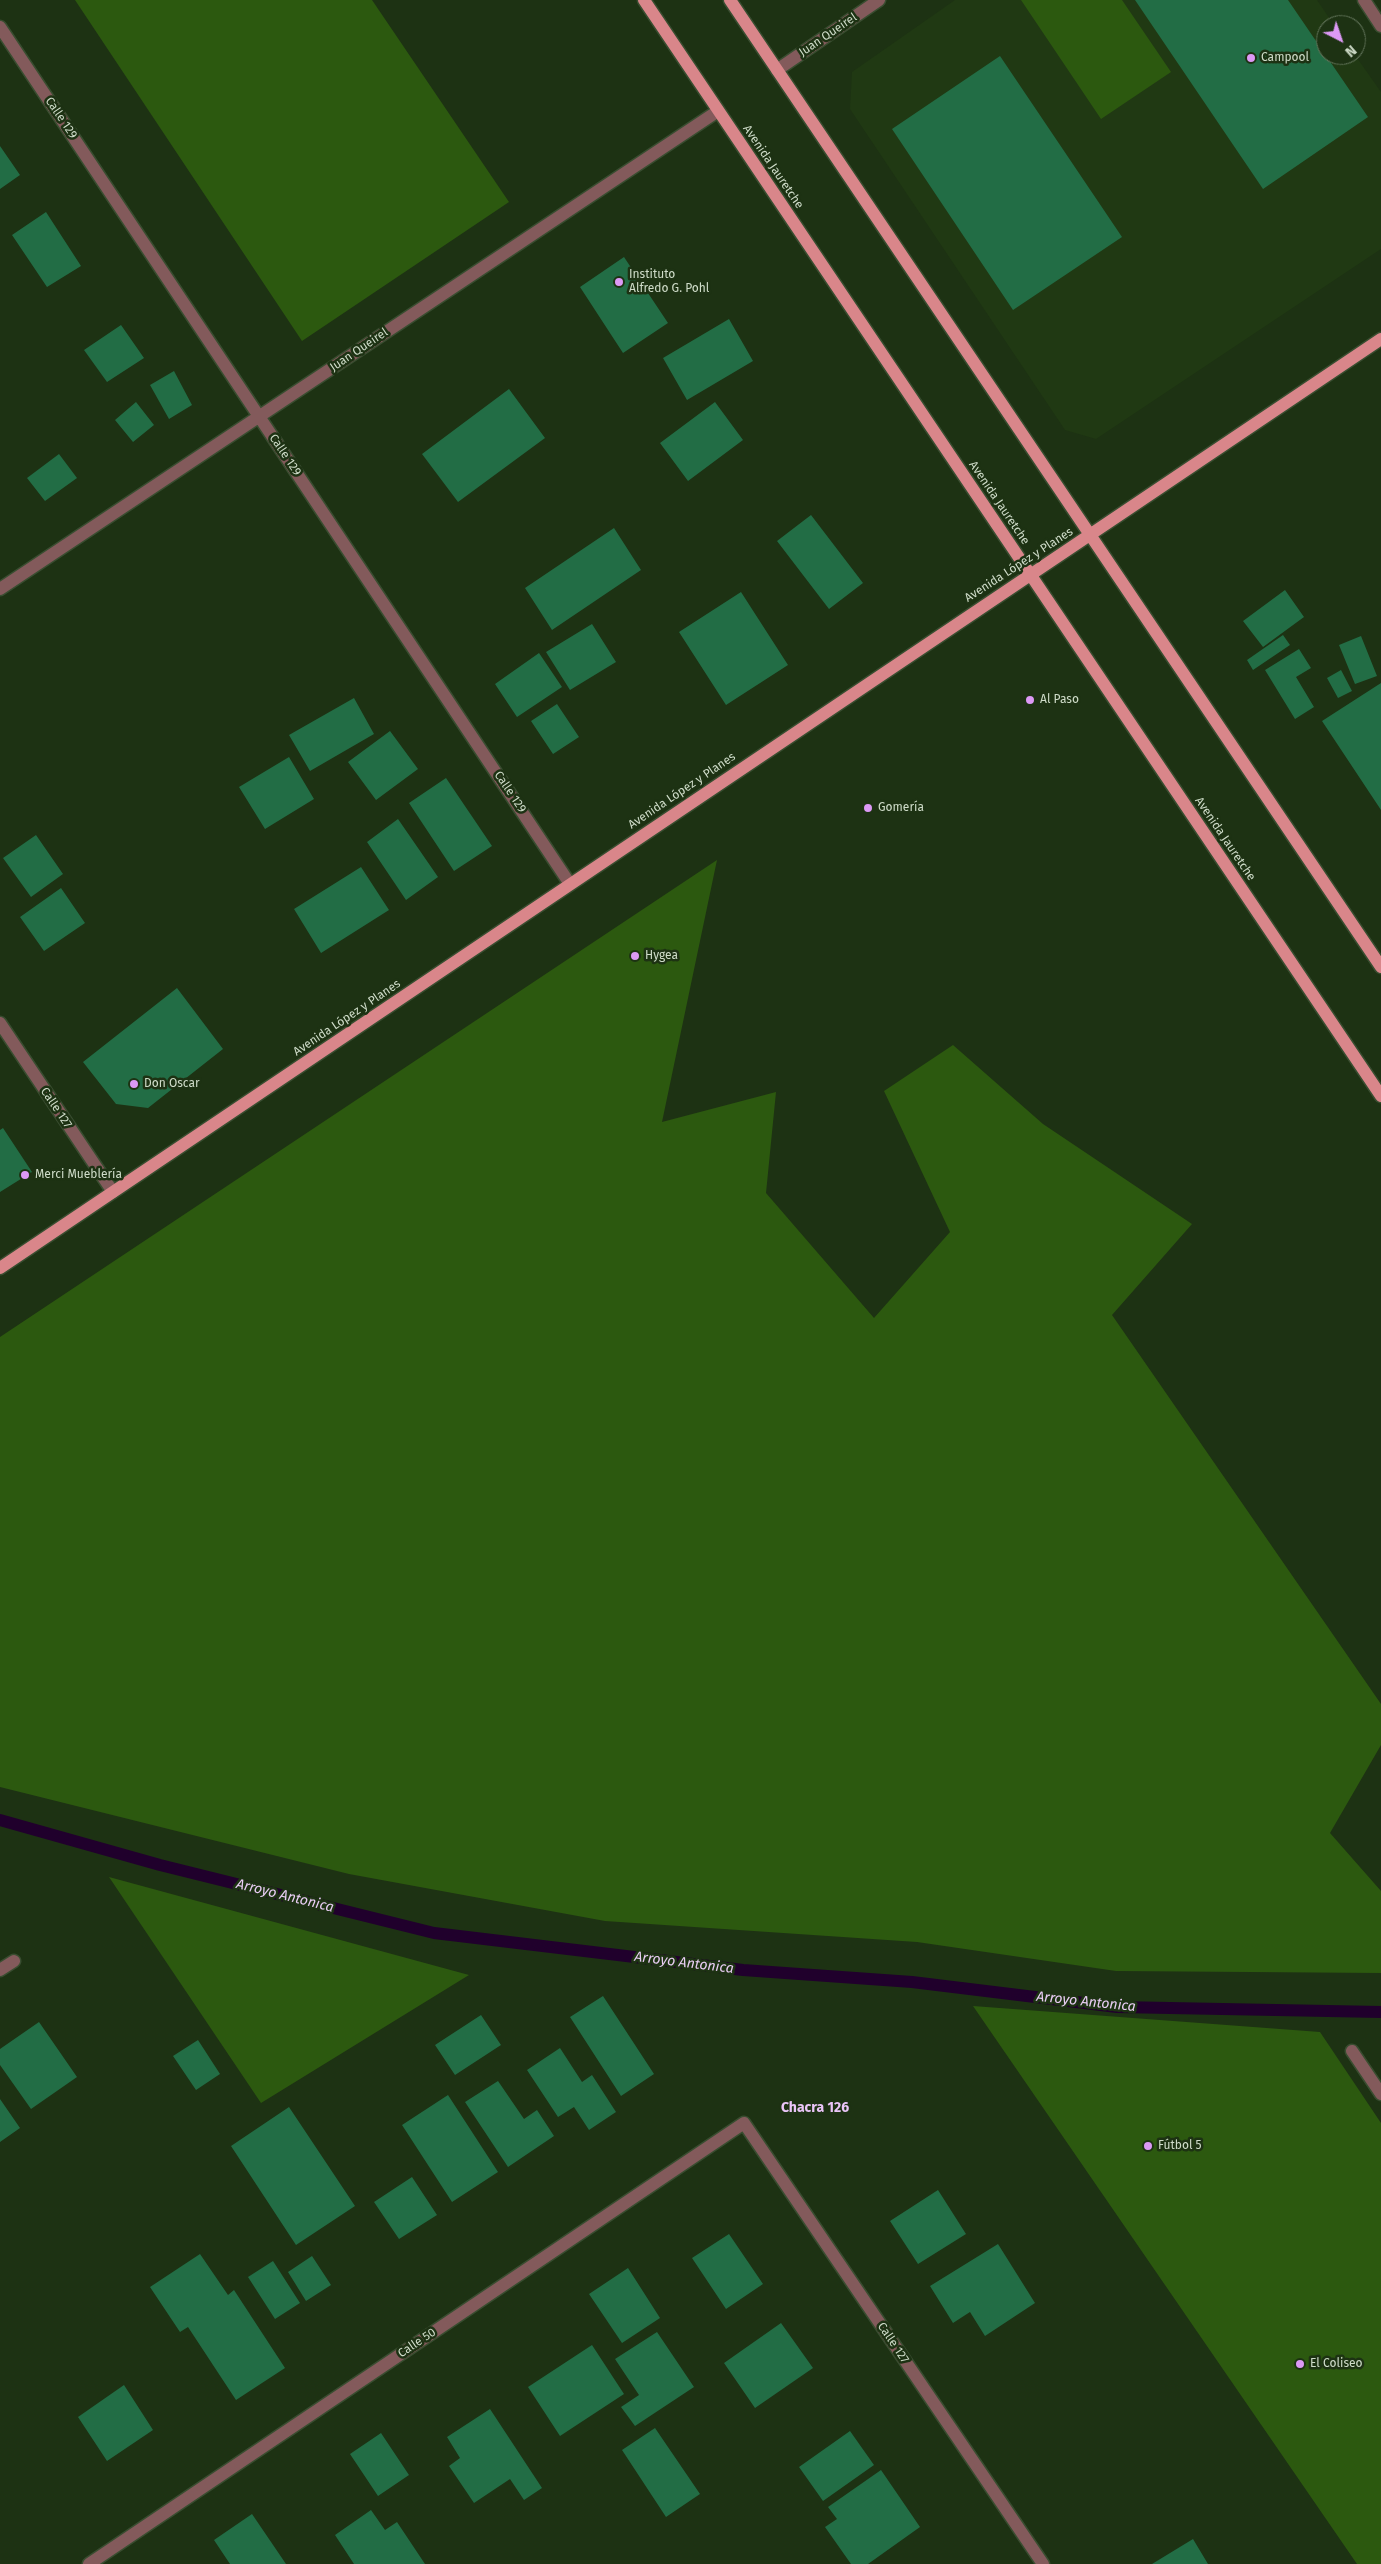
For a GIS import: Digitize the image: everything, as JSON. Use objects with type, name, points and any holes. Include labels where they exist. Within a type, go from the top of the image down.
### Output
[{"type":"main road","name":"Avenida Jauretche","points":[[644,0],[1381,1096]]},
{"type":"main road","points":[[730,0],[1381,967]]},
{"type":"main road","name":"Avenida López y Planes","points":[[0,1268],[1381,338]]},
{"type":"street","name":"Juan Queirel","points":[[777,70],[879,0]]},
{"type":"street","points":[[1364,0],[1381,26]]},
{"type":"street","name":"Calle 129","points":[[0,27],[570,884]]},
{"type":"street","name":"Juan Queirel","points":[[0,589],[718,111]]},
{"type":"street","name":"Calle 127","points":[[0,1023],[113,1192]]},
{"type":"street","points":[[0,1970],[14,1961]]},
{"type":"street","points":[[1352,2051],[1381,2094]]},
{"type":"street","name":"Calle 127","points":[[744,2123],[1043,2564]]},
{"type":"street","name":"Calle 50","points":[[89,2564],[744,2123]]},
{"type":"shaded area","points":[[955,0],[1317,0],[1327,15],[1316,15],[1316,65],[1362,65],[1381,92],[1381,249],[1096,439],[1065,430],[850,109],[852,72]]},
{"type":"green space","points":[[75,0],[372,0],[509,202],[302,341]]},
{"type":"green space","points":[[1021,0],[1122,0],[1171,72],[1101,119]]},
{"type":"green space","points":[[717,860],[662,1122],[776,1092],[766,1193],[874,1318],[950,1232],[884,1091],[953,1045],[1043,1124],[1192,1224],[1112,1315],[1381,1704],[1381,1745],[1330,1833],[1381,1891],[1381,1973],[1116,1971],[917,1942],[605,1921],[349,1874],[0,1787],[0,1337]]},
{"type":"green space","points":[[109,1877],[469,1975],[261,2103]]},
{"type":"green space","name":"El Coliseo","points":[[973,2006],[1320,2032],[1381,2123],[1381,2564],[1357,2564]]},
{"type":"building","name":"Campool","points":[[1135,0],[1288,0],[1316,41],[1316,65],[1332,65],[1368,117],[1263,189]]},
{"type":"building","points":[[1000,56],[1122,237],[1013,310],[892,129]]},
{"type":"building","points":[[0,146],[20,175],[0,189]]},
{"type":"building","points":[[46,212],[81,266],[47,287],[12,235]]},
{"type":"building","points":[[624,257],[668,323],[623,353],[580,287]]},
{"type":"building","points":[[729,319],[753,361],[687,400],[663,358]]},
{"type":"building","points":[[121,325],[144,358],[107,382],[84,350]]},
{"type":"building","points":[[174,371],[192,405],[169,419],[150,385]]},
{"type":"building","points":[[509,389],[545,438],[458,502],[422,454]]},
{"type":"building","points":[[136,402],[154,425],[133,442],[115,420]]},
{"type":"building","points":[[715,402],[743,440],[688,481],[660,443]]},
{"type":"building","points":[[59,454],[77,478],[45,501],[27,478]]},
{"type":"building","points":[[811,515],[863,583],[829,609],[777,541]]},
{"type":"building","points":[[614,528],[641,570],[552,630],[525,588]]},
{"type":"building","points":[[1285,590],[1304,617],[1263,647],[1243,621]]},
{"type":"building","points":[[741,592],[788,665],[726,705],[679,632]]},
{"type":"building","points":[[592,624],[616,662],[570,690],[546,652]]},
{"type":"building","points":[[1283,635],[1290,645],[1253,670],[1247,660]]},
{"type":"building","points":[[1361,636],[1377,676],[1355,684],[1339,645]]},
{"type":"building","points":[[1299,649],[1311,668],[1296,677],[1314,707],[1295,719],[1265,670]]},
{"type":"building","points":[[539,653],[562,687],[517,717],[495,684]]},
{"type":"building","points":[[1341,670],[1352,691],[1338,698],[1327,678]]},
{"type":"building","points":[[1381,683],[1381,810],[1322,721]]},
{"type":"building","points":[[354,698],[374,734],[310,771],[289,735]]},
{"type":"building","points":[[557,704],[579,737],[553,754],[531,721]]},
{"type":"building","points":[[390,731],[418,769],[376,800],[348,762]]},
{"type":"building","points":[[289,757],[314,799],[265,829],[239,787]]},
{"type":"building","points":[[446,778],[492,846],[454,871],[409,803]]},
{"type":"building","points":[[398,819],[438,877],[406,900],[367,842]]},
{"type":"building","points":[[36,835],[63,874],[31,897],[3,858]]},
{"type":"building","points":[[361,867],[389,910],[321,953],[294,909]]},
{"type":"building","points":[[61,888],[85,923],[44,951],[20,917]]},
{"type":"building","points":[[177,988],[223,1049],[148,1108],[116,1104],[83,1062]]},
{"type":"building","points":[[3,1128],[32,1172],[0,1192],[0,1130]]},
{"type":"building","points":[[603,1996],[654,2074],[621,2096],[570,2017]]},
{"type":"building","points":[[481,2015],[501,2045],[455,2075],[435,2045]]},
{"type":"building","points":[[39,2022],[77,2077],[31,2109],[0,2065],[0,2049]]},
{"type":"building","points":[[198,2040],[220,2074],[196,2090],[173,2056]]},
{"type":"building","points":[[560,2048],[582,2082],[592,2075],[616,2112],[589,2130],[574,2107],[558,2117],[527,2070]]},
{"type":"building","points":[[498,2081],[524,2119],[537,2110],[554,2136],[508,2167],[465,2102]]},
{"type":"building","points":[[448,2095],[498,2172],[452,2202],[402,2125]]},
{"type":"building","points":[[0,2099],[20,2128],[0,2142]]},
{"type":"building","points":[[289,2107],[355,2206],[296,2245],[231,2146]]},
{"type":"building","points":[[412,2177],[437,2215],[399,2239],[374,2202]]},
{"type":"building","points":[[938,2190],[966,2234],[918,2264],[890,2221]]},
{"type":"building","points":[[729,2234],[763,2284],[726,2309],[692,2258]]},
{"type":"building","points":[[998,2244],[1035,2303],[985,2336],[970,2312],[953,2323],[930,2286]]},
{"type":"building","points":[[200,2254],[228,2295],[234,2290],[285,2368],[236,2400],[188,2327],[180,2332],[150,2287]]},
{"type":"building","points":[[312,2256],[331,2285],[306,2301],[288,2272]]},
{"type":"building","points":[[273,2261],[300,2303],[275,2319],[248,2277]]},
{"type":"building","points":[[628,2268],[660,2318],[622,2343],[589,2294]]},
{"type":"building","points":[[781,2323],[813,2368],[755,2408],[724,2363]]},
{"type":"building","points":[[657,2332],[694,2387],[635,2426],[621,2407],[639,2395],[615,2359]]},
{"type":"building","points":[[592,2345],[624,2394],[560,2436],[528,2387]]},
{"type":"building","points":[[124,2385],[153,2430],[107,2461],[78,2417]]},
{"type":"building","points":[[490,2409],[542,2488],[524,2500],[510,2479],[474,2503],[449,2466],[460,2458],[447,2437]]},
{"type":"building","points":[[655,2428],[700,2494],[666,2517],[622,2450]]},
{"type":"building","points":[[850,2431],[874,2465],[823,2501],[799,2467]]},
{"type":"building","points":[[381,2433],[409,2475],[378,2496],[350,2454]]},
{"type":"building","points":[[881,2470],[920,2527],[868,2564],[851,2564],[825,2527],[837,2519],[828,2507]]},
{"type":"building","points":[[371,2510],[385,2530],[397,2522],[425,2564],[354,2564],[335,2535]]},
{"type":"building","points":[[252,2514],[286,2564],[230,2564],[214,2540]]},
{"type":"building","points":[[1193,2539],[1208,2564],[1152,2564]]},
{"type":"waterway","name":"Arroyo Antonica","points":[[0,1820],[160,1865],[434,1933],[743,1970],[912,1982],[1117,2007],[1381,2012]]},
{"type":"place","name":"Campool","points":[[1251,58]]},
{"type":"place","name":"Instituto Alfredo G. Pohl","points":[[619,282]]},
{"type":"place","name":"Al Paso","points":[[1030,700]]},
{"type":"place","name":"Gomería","points":[[868,808]]},
{"type":"place","name":"Hygea","points":[[635,956]]},
{"type":"place","name":"Don Oscar","points":[[134,1084]]},
{"type":"place","name":"Merci Mueblería","points":[[25,1175]]},
{"type":"place","name":"Fútbol 5","points":[[1148,2146]]},
{"type":"place","name":"El Coliseo","points":[[1300,2364]]},
{"type":"district","name":"Chacra 126","points":[[815,2108]]}]
